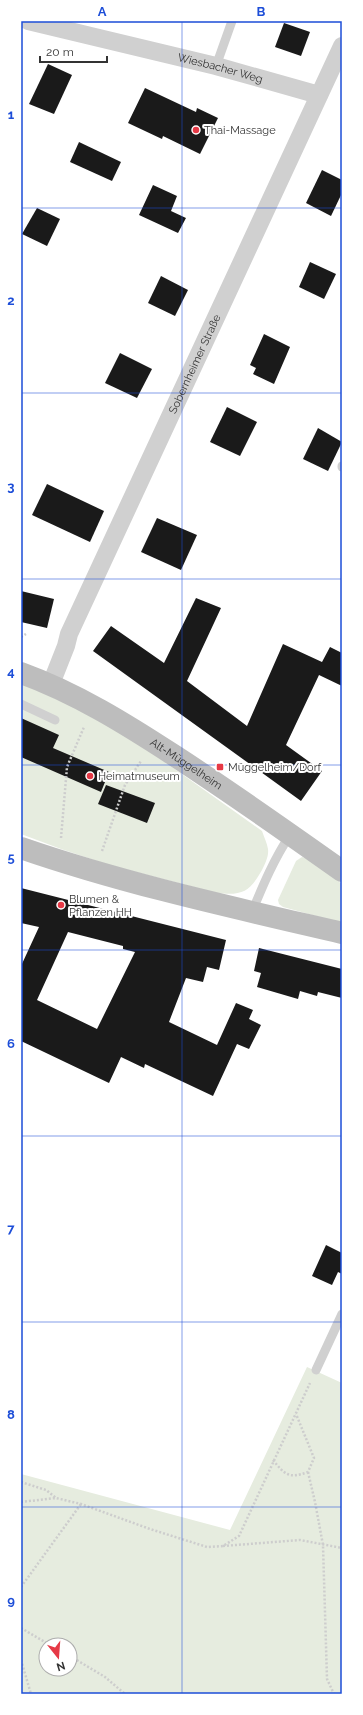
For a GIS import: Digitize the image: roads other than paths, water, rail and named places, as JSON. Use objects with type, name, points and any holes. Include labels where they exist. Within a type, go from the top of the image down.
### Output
[{"type":"main road","name":"Alt-Müggelheim","points":[[21,673],[51,684],[95,707],[153,742],[217,783],[342,871]]},
{"type":"main road","points":[[21,848],[59,861],[96,871],[252,912],[342,933]]},
{"type":"street","name":"Wiesbacher Weg","points":[[28,21],[216,66],[319,94]]},
{"type":"street","name":"Sobernheimer Straße","points":[[51,684],[66,646],[68,634],[342,46]]},
{"type":"lane","points":[[216,66],[232,21]]},
{"type":"lane","points":[[21,704],[55,720]]},
{"type":"lane","points":[[252,912],[270,869],[290,834]]},
{"type":"lane","points":[[316,1370],[342,1314]]},
{"type":"place","name":"Thai-Massage","points":[[196,130]]},
{"type":"place","name":"Müggelheim/Dorf","points":[[220,767]]},
{"type":"place","name":"Heimatmuseum","points":[[90,776]]},
{"type":"place","name":"Blumen & Pflanzen HH","points":[[61,905]]}]
